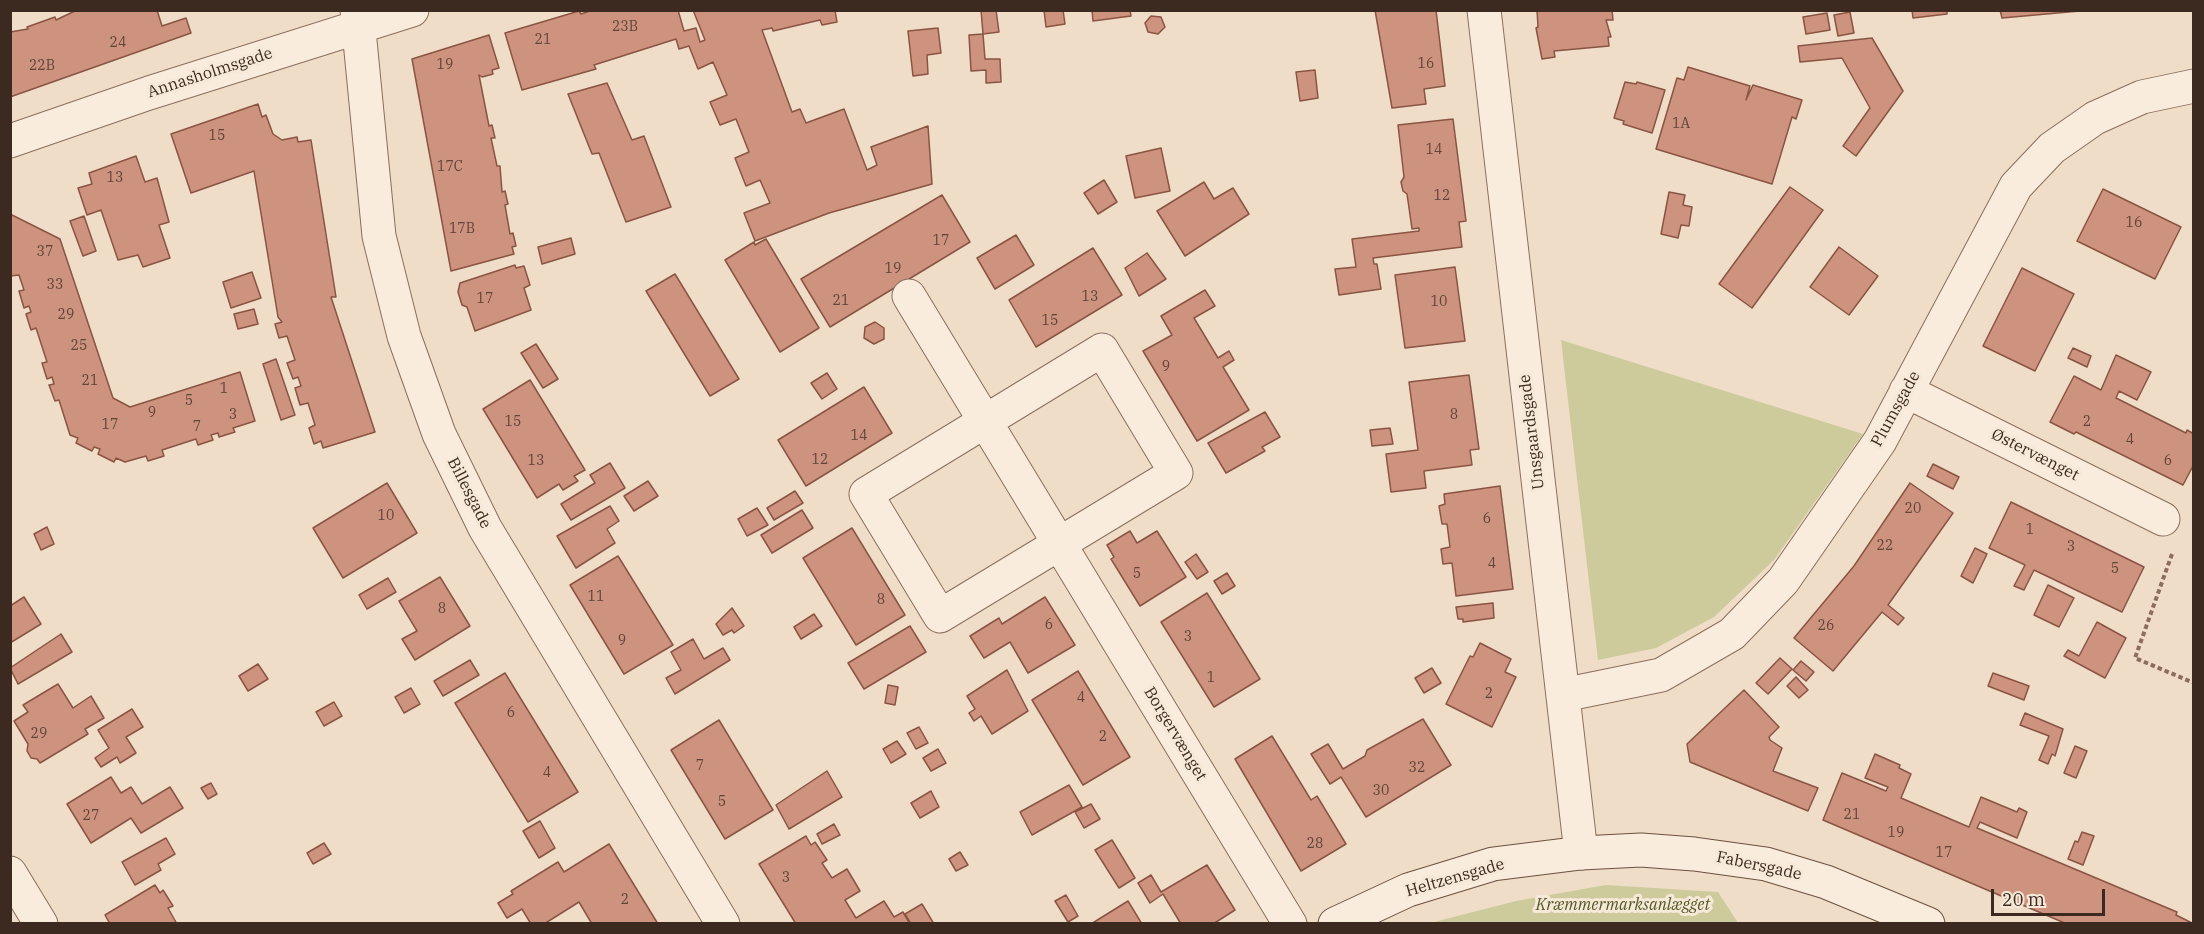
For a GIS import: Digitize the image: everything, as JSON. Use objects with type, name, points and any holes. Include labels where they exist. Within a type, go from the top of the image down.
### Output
[{"type":"street","name":"Annasholmsgade","points":[[10,141],[358,18],[412,10]]},
{"type":"street","name":"Unsgaardsgade","points":[[1484,10],[1581,853]]},
{"type":"street","name":"Billesgade","points":[[358,18],[379,236],[404,336],[439,434],[485,528],[723,924]]},
{"type":"street","name":"Plumsgade","points":[[1563,695],[1661,675],[1732,634],[1783,581],[1880,441],[2016,186],[2052,148],[2094,118],[2142,97],[2193,86]]},
{"type":"street","name":"Borgervænget","points":[[909,296],[1290,924]]},
{"type":"street","points":[[1102,350],[1176,472],[940,616],[866,494],[985,422],[1102,350]]},
{"type":"street","name":"Østervænget","points":[[1906,391],[2163,519]]},
{"type":"street","name":"Fabersgade","points":[[1581,853],[1652,851],[1766,864],[1826,882],[1928,924]]},
{"type":"street","name":"Heltzensgade","points":[[1335,924],[1408,890],[1493,864],[1581,853]]},
{"type":"street","points":[[10,873],[41,924]]},
{"type":"path","points":[[2163,519],[2183,524],[2135,658],[2193,683]]},
{"type":"green space","points":[[1561,340],[1863,434],[1774,560],[1714,617],[1656,648],[1598,660]]},
{"type":"green space","name":"Kræmmermarksanlægget","points":[[1606,885],[1718,892],[1738,923],[1430,923],[1516,901]]},
{"type":"building","points":[[77,10],[157,10],[162,26],[186,18],[191,33],[10,97],[10,32],[28,29],[27,27],[55,17],[56,20]]},
{"type":"building","points":[[593,10],[678,10],[684,31],[696,28],[700,42],[705,40],[693,10],[835,10],[837,22],[822,25],[820,20],[773,31],[772,28],[762,30],[792,112],[800,109],[806,123],[844,109],[867,170],[877,165],[871,147],[928,126],[932,184],[829,213],[755,241],[744,213],[770,203],[760,180],[746,186],[735,158],[749,152],[736,119],[720,125],[710,102],[727,95],[713,62],[698,69],[689,46],[679,49],[676,39],[594,65],[596,69],[522,90],[505,33],[579,11],[581,14]]},
{"type":"building","points":[[981,10],[996,10],[999,32],[983,34]]},
{"type":"building","points":[[1044,10],[1063,10],[1065,24],[1046,27]]},
{"type":"building","points":[[1092,10],[1130,10],[1131,16],[1093,21]]},
{"type":"building","points":[[1375,10],[1436,10],[1445,86],[1424,89],[1426,104],[1392,108]]},
{"type":"building","points":[[1537,10],[1612,10],[1613,20],[1606,20],[1611,37],[1608,37],[1609,46],[1554,51],[1555,57],[1542,59],[1536,28],[1538,27]]},
{"type":"building","points":[[1912,10],[1947,10],[1947,14],[1913,18]]},
{"type":"building","points":[[2000,10],[2091,10],[2002,18]]},
{"type":"building","points":[[1850,12],[1854,33],[1838,36],[1834,15]]},
{"type":"building","points":[[1827,13],[1830,30],[1806,34],[1803,17]]},
{"type":"building","points":[[1151,16],[1161,17],[1165,27],[1158,34],[1148,32],[1145,23]]},
{"type":"building","points":[[938,28],[941,53],[927,55],[928,74],[913,76],[908,31]]},
{"type":"building","points":[[983,34],[985,59],[1000,59],[1001,82],[986,83],[986,70],[971,71],[969,35]]},
{"type":"building","points":[[489,35],[499,68],[492,70],[493,74],[482,77],[479,75],[489,126],[492,125],[495,138],[491,138],[497,166],[500,166],[502,192],[505,191],[508,204],[505,205],[510,234],[513,233],[516,246],[512,247],[514,254],[451,271],[412,59]]},
{"type":"building","points":[[1872,38],[1903,91],[1856,156],[1843,146],[1870,108],[1842,58],[1800,62],[1798,46]]},
{"type":"building","points":[[1688,67],[1750,86],[1746,100],[1753,85],[1802,100],[1796,119],[1792,117],[1772,184],[1656,149],[1677,78],[1684,80]]},
{"type":"building","points":[[1315,70],[1318,98],[1300,101],[1296,72]]},
{"type":"building","points":[[1625,82],[1636,84],[1637,82],[1665,90],[1652,133],[1623,124],[1624,121],[1614,118]]},
{"type":"building","points":[[607,83],[632,140],[644,136],[671,207],[626,222],[599,153],[592,154],[568,94]]},
{"type":"building","points":[[258,104],[262,117],[266,115],[273,134],[282,140],[297,137],[298,142],[311,140],[336,297],[331,297],[375,432],[323,448],[321,441],[314,444],[309,428],[315,425],[308,403],[300,405],[295,388],[301,386],[298,377],[293,379],[287,363],[295,360],[287,336],[279,338],[275,324],[282,322],[278,317],[254,171],[191,193],[171,134]]},
{"type":"building","points":[[1453,119],[1466,221],[1459,222],[1462,247],[1373,258],[1374,264],[1377,264],[1381,289],[1339,295],[1335,269],[1356,267],[1352,239],[1419,231],[1419,228],[1412,229],[1407,194],[1403,191],[1401,182],[1404,177],[1398,125]]},
{"type":"building","points":[[1161,148],[1170,191],[1135,198],[1126,156]]},
{"type":"building","points":[[136,156],[145,182],[157,178],[169,222],[159,225],[170,258],[143,267],[138,255],[118,260],[101,210],[87,215],[78,188],[92,184],[89,173]]},
{"type":"building","points":[[1104,180],[1117,202],[1098,214],[1084,193]]},
{"type":"building","points":[[1204,182],[1214,199],[1233,188],[1249,214],[1185,256],[1157,211]]},
{"type":"building","points":[[1790,187],[1823,210],[1752,308],[1719,284]]},
{"type":"building","points":[[2103,189],[2181,227],[2155,279],[2077,241]]},
{"type":"building","points":[[1669,192],[1685,195],[1683,205],[1692,207],[1689,226],[1681,225],[1678,238],[1661,234]]},
{"type":"building","points":[[942,195],[970,242],[830,327],[801,279]]},
{"type":"building","points":[[10,214],[60,239],[113,398],[130,407],[240,372],[255,421],[233,428],[235,432],[219,437],[218,433],[211,435],[213,440],[198,445],[196,439],[162,450],[164,456],[148,461],[146,456],[125,462],[116,458],[114,462],[98,454],[100,449],[94,447],[92,451],[76,443],[78,438],[70,435],[59,400],[55,401],[49,385],[54,384],[52,377],[47,379],[42,363],[47,362],[36,328],[31,330],[26,314],[31,312],[29,306],[24,308],[19,291],[24,290],[19,275],[10,276]]},
{"type":"building","points":[[84,216],[96,251],[83,256],[70,221]]},
{"type":"building","points":[[1016,235],[1034,265],[995,289],[977,258]]},
{"type":"building","points":[[571,238],[575,254],[542,264],[538,247]]},
{"type":"building","points":[[766,239],[819,328],[780,352],[725,260],[754,242],[755,245]]},
{"type":"building","points":[[1839,247],[1878,276],[1849,315],[1810,287]]},
{"type":"building","points":[[1093,248],[1122,295],[1036,347],[1009,300]]},
{"type":"building","points":[[1147,253],[1166,279],[1139,296],[1125,268]]},
{"type":"building","points":[[515,265],[516,268],[524,266],[530,285],[524,288],[531,310],[475,331],[467,307],[462,305],[458,292],[460,283]]},
{"type":"building","points":[[1455,267],[1465,341],[1405,348],[1395,275]]},
{"type":"building","points":[[2022,268],[2074,294],[2035,371],[1983,346]]},
{"type":"building","points":[[252,272],[261,298],[231,308],[223,282]]},
{"type":"building","points":[[675,274],[739,379],[710,396],[646,291]]},
{"type":"building","points":[[1205,290],[1215,306],[1194,318],[1218,358],[1229,351],[1234,360],[1223,367],[1249,410],[1197,441],[1143,351],[1172,335],[1161,316]]},
{"type":"building","points":[[254,309],[258,324],[238,329],[234,314]]},
{"type":"building","points":[[875,322],[884,328],[884,339],[874,344],[864,338],[865,327]]},
{"type":"building","points":[[536,344],[558,379],[543,388],[521,353]]},
{"type":"building","points":[[2073,348],[2091,356],[2087,367],[2068,358]]},
{"type":"building","points":[[2116,355],[2151,372],[2137,400],[2119,391],[2116,398],[2186,433],[2187,430],[2194,434],[2194,464],[2183,485],[2076,432],[2074,434],[2050,422],[2074,376],[2101,390]]},
{"type":"building","points":[[276,359],[295,415],[281,420],[263,364]]},
{"type":"building","points":[[827,373],[837,389],[822,399],[811,383]]},
{"type":"building","points":[[1469,375],[1479,449],[1470,450],[1472,465],[1424,471],[1426,488],[1391,492],[1386,454],[1418,450],[1409,382]]},
{"type":"building","points":[[530,380],[585,470],[574,476],[578,481],[563,490],[559,484],[537,498],[483,409]]},
{"type":"building","points":[[864,387],[892,433],[806,486],[778,440]]},
{"type":"building","points":[[1265,412],[1280,437],[1262,447],[1265,451],[1226,473],[1208,443]]},
{"type":"building","points":[[1390,428],[1393,444],[1372,446],[1370,430]]},
{"type":"building","points":[[610,463],[625,488],[571,520],[561,504],[595,483],[590,475]]},
{"type":"building","points":[[1933,464],[1959,477],[1953,489],[1927,476]]},
{"type":"building","points":[[648,481],[658,496],[634,511],[624,496]]},
{"type":"building","points":[[387,483],[417,533],[343,578],[313,528]]},
{"type":"building","points":[[1910,483],[1953,513],[1888,605],[1904,618],[1898,625],[1882,612],[1833,671],[1794,638],[1854,566]]},
{"type":"building","points":[[1500,486],[1513,589],[1456,596],[1452,563],[1443,564],[1441,549],[1450,547],[1447,524],[1442,524],[1439,506],[1445,504],[1444,494]]},
{"type":"building","points":[[795,491],[803,503],[774,520],[767,508]]},
{"type":"building","points":[[2011,502],[2144,567],[2122,612],[2034,570],[2024,590],[2014,586],[2025,565],[1989,548]]},
{"type":"building","points":[[610,506],[619,521],[607,529],[615,543],[576,568],[557,536]]},
{"type":"building","points":[[757,508],[768,525],[747,536],[738,519]]},
{"type":"building","points":[[802,510],[813,528],[772,553],[761,535]]},
{"type":"building","points":[[47,527],[54,544],[41,550],[34,534]]},
{"type":"building","points":[[852,528],[905,615],[856,645],[803,558]]},
{"type":"building","points":[[1130,531],[1137,543],[1157,531],[1186,577],[1140,606],[1111,559],[1114,557],[1107,545]]},
{"type":"building","points":[[1975,548],[1987,554],[1973,583],[1961,576]]},
{"type":"building","points":[[1196,554],[1208,572],[1197,579],[1185,562]]},
{"type":"building","points":[[618,556],[673,645],[624,674],[570,585]]},
{"type":"building","points":[[1227,573],[1235,586],[1222,594],[1214,581]]},
{"type":"building","points":[[440,577],[470,626],[415,660],[402,639],[417,631],[399,601]]},
{"type":"building","points":[[388,578],[396,592],[367,609],[359,595]]},
{"type":"building","points":[[2048,585],[2074,598],[2059,627],[2034,615]]},
{"type":"building","points":[[1207,593],[1260,679],[1214,707],[1161,622]]},
{"type":"building","points":[[24,597],[41,624],[10,643],[10,606]]},
{"type":"building","points":[[1045,597],[1075,645],[1028,673],[1010,642],[984,658],[970,636],[999,618],[1002,624]]},
{"type":"building","points":[[1493,603],[1494,618],[1463,622],[1463,619],[1458,619],[1456,607]]},
{"type":"building","points":[[732,608],[744,626],[734,633],[732,630],[723,635],[716,624]]},
{"type":"building","points":[[814,614],[822,626],[801,639],[794,627]]},
{"type":"building","points":[[2097,622],[2126,638],[2105,678],[2064,656],[2068,650],[2079,656]]},
{"type":"building","points":[[910,626],[926,652],[864,689],[848,663]]},
{"type":"building","points":[[61,634],[72,652],[18,684],[10,668]]},
{"type":"building","points":[[693,639],[704,659],[723,648],[730,660],[675,694],[666,678],[681,670],[671,652]]},
{"type":"building","points":[[1480,643],[1511,659],[1505,672],[1516,677],[1492,727],[1446,704],[1470,656],[1473,657]]},
{"type":"building","points":[[1780,658],[1792,669],[1768,694],[1756,683]]},
{"type":"building","points":[[470,660],[479,675],[443,696],[434,681]]},
{"type":"building","points":[[1801,661],[1814,672],[1806,681],[1793,670]]},
{"type":"building","points":[[258,664],[268,679],[248,691],[239,676]]},
{"type":"building","points":[[1432,668],[1441,683],[1424,693],[1415,678]]},
{"type":"building","points":[[1007,670],[1028,711],[992,734],[981,716],[974,721],[969,713],[975,709],[967,696]]},
{"type":"building","points":[[1078,671],[1130,757],[1083,785],[1032,700]]},
{"type":"building","points":[[505,673],[578,792],[528,822],[455,703]]},
{"type":"building","points":[[1993,673],[2029,686],[2024,700],[1988,686]]},
{"type":"building","points":[[1796,677],[1808,690],[1799,698],[1787,686]]},
{"type":"building","points":[[58,684],[73,708],[91,696],[104,718],[85,729],[88,734],[40,763],[37,759],[31,758],[27,751],[28,744],[14,721],[28,712],[23,705]]},
{"type":"building","points":[[888,685],[898,687],[895,705],[885,703]]},
{"type":"building","points":[[411,688],[420,704],[404,713],[395,697]]},
{"type":"building","points":[[1744,690],[1779,727],[1769,737],[1782,748],[1773,771],[1818,788],[1808,811],[1690,762],[1687,744]]},
{"type":"building","points":[[334,702],[342,716],[324,726],[316,712]]},
{"type":"building","points":[[132,709],[143,727],[126,737],[136,753],[120,763],[117,757],[101,767],[95,758],[109,748],[98,730]]},
{"type":"building","points":[[2025,713],[2063,729],[2055,756],[2052,754],[2048,764],[2039,760],[2049,736],[2020,725]]},
{"type":"building","points":[[1423,719],[1451,765],[1366,817],[1341,777],[1330,784],[1311,754],[1328,744],[1343,769],[1365,756],[1367,750]]},
{"type":"building","points":[[719,720],[773,810],[725,839],[671,750]]},
{"type":"building","points":[[919,727],[928,743],[916,749],[907,733]]},
{"type":"building","points":[[1272,736],[1311,800],[1317,796],[1346,844],[1301,871],[1235,759]]},
{"type":"building","points":[[897,741],[906,754],[891,763],[883,749]]},
{"type":"building","points":[[2075,746],[2087,751],[2076,778],[2064,773]]},
{"type":"building","points":[[938,749],[946,763],[931,771],[923,758]]},
{"type":"building","points":[[1875,754],[1900,765],[1899,768],[1911,774],[1901,798],[1969,827],[1981,797],[2017,812],[2019,808],[2027,812],[2017,838],[1980,822],[1977,828],[2177,912],[2176,915],[2194,924],[2067,924],[1823,820],[1842,773],[1886,791],[1888,787],[1865,778]]},
{"type":"building","points":[[827,771],[842,797],[789,829],[776,805]]},
{"type":"building","points":[[111,777],[121,793],[131,787],[142,804],[170,787],[183,808],[141,833],[131,818],[91,843],[67,804]]},
{"type":"building","points":[[211,783],[217,794],[208,799],[201,788]]},
{"type":"building","points":[[1069,785],[1082,807],[1032,835],[1020,812]]},
{"type":"building","points":[[931,791],[939,807],[920,818],[911,803]]},
{"type":"building","points":[[1091,804],[1100,819],[1084,828],[1075,812]]},
{"type":"building","points":[[540,821],[555,848],[539,858],[523,831]]},
{"type":"building","points":[[834,824],[840,835],[822,844],[817,834]]},
{"type":"building","points":[[2082,832],[2094,836],[2083,865],[2068,859],[2075,841],[2078,842]]},
{"type":"building","points":[[806,836],[811,845],[815,842],[827,860],[822,863],[832,878],[847,869],[860,891],[845,900],[856,918],[884,901],[894,917],[903,912],[910,924],[796,924],[759,864]]},
{"type":"building","points":[[166,838],[175,854],[158,864],[161,870],[135,885],[122,862]]},
{"type":"building","points":[[1112,840],[1135,878],[1119,888],[1095,850]]},
{"type":"building","points":[[324,843],[331,854],[313,864],[307,853]]},
{"type":"building","points":[[609,844],[658,924],[592,924],[579,902],[544,924],[531,924],[522,909],[507,918],[498,903],[513,894],[511,891],[558,862],[564,872]]},
{"type":"building","points":[[960,852],[968,865],[956,871],[949,859]]},
{"type":"building","points":[[1207,865],[1235,910],[1213,924],[1181,924],[1163,894],[1150,903],[1138,883],[1151,875],[1161,892]]},
{"type":"building","points":[[155,885],[160,893],[163,890],[173,906],[168,908],[177,924],[110,924],[105,915]]},
{"type":"building","points":[[1066,895],[1078,916],[1068,922],[1055,901]]},
{"type":"building","points":[[1128,901],[1142,924],[1091,924]]},
{"type":"building","points":[[922,904],[934,924],[911,924],[905,914]]}]
